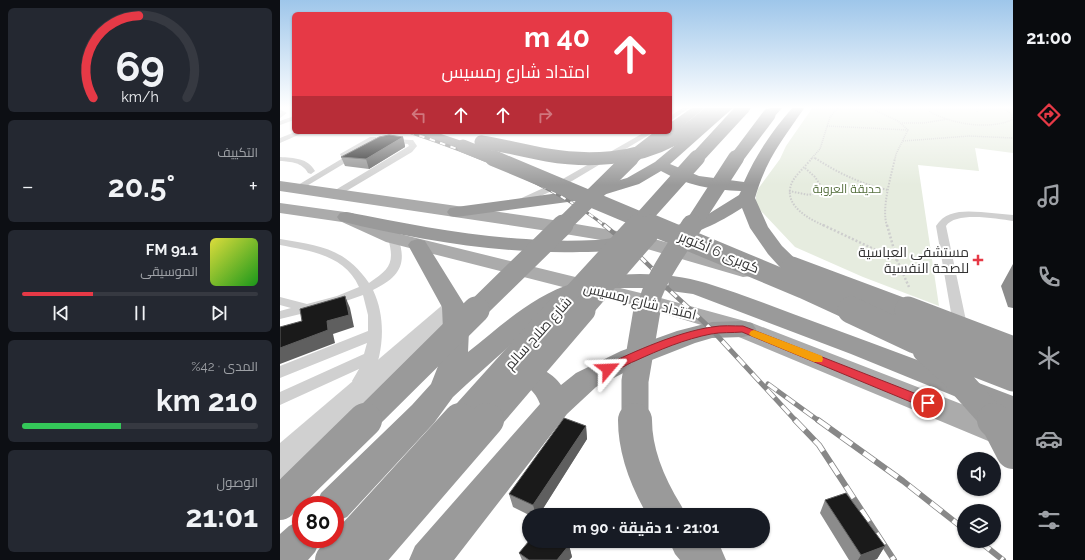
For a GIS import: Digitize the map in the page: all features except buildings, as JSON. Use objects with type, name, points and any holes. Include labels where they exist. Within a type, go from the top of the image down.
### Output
[{"type":"highway","points":[[481,142],[558,156],[588,158],[645,150],[666,143],[682,133]]},
{"type":"highway","points":[[456,212],[563,198],[606,190],[633,181],[660,165],[697,133]]},
{"type":"highway","name":"شارع صلاح سالم","points":[[332,560],[720,133]]},
{"type":"highway","name":"شارع صلاح سالم","points":[[366,560],[747,133]]},
{"type":"highway","points":[[662,508],[652,493],[641,461],[635,435],[634,381],[648,305],[662,274],[701,211],[753,133]]},
{"type":"highway","points":[[346,217],[440,236],[521,246],[571,248],[640,241],[670,235],[716,217],[748,192],[770,144],[777,133]]},
{"type":"highway","name":"كوبرى 6 أكتوبر","points":[[428,134],[463,146],[803,288],[915,340],[1013,378]]},
{"type":"highway","name":"كوبرى 6 أكتوبر","points":[[459,134],[818,278],[1013,349]]},
{"type":"highway","points":[[280,504],[628,161],[663,134]]},
{"type":"highway","points":[[660,165],[672,172],[688,178],[731,186],[748,192]]},
{"type":"highway","points":[[748,192],[759,228],[775,250],[815,292]]},
{"type":"highway","points":[[405,242],[454,308],[456,330],[455,356],[443,389]]},
{"type":"highway","points":[[343,496],[423,414],[443,389],[523,321],[545,305],[566,293],[586,287],[621,280],[643,280],[698,288],[853,345],[1013,408]]},
{"type":"highway","points":[[429,560],[556,406],[586,380],[630,358],[686,337],[712,330],[743,329]]},
{"type":"highway","points":[[915,340],[953,374],[999,425],[1013,452]]},
{"type":"highway","points":[[443,389],[476,374],[503,370],[528,374],[547,386],[556,406]]},
{"type":"highway","points":[[281,560],[293,548]]},
{"type":"highway","points":[[695,548],[706,560]]},
{"type":"main road","points":[[286,187],[541,224],[640,241],[815,292],[961,332],[1013,349]]},
{"type":"main road","name":"امتداد شارع رمسيس","points":[[280,208],[346,217],[405,242],[657,304],[743,329],[1013,438]]},
{"type":"street","points":[[280,464],[454,308]]},
{"type":"lane","points":[[280,141],[296,134]]},
{"type":"lane","points":[[518,203],[564,182],[647,134]]},
{"type":"lane","points":[[286,187],[311,171],[373,139]]},
{"type":"lane","points":[[286,187],[378,142],[392,140],[411,143],[413,146],[410,150],[335,194]]},
{"type":"lane","points":[[280,159],[302,162],[307,165],[311,171]]},
{"type":"lane","points":[[961,332],[941,226],[944,221],[950,217],[961,215],[1013,218]]},
{"type":"lane","points":[[280,242],[325,252],[338,257],[349,265],[367,290],[373,302],[375,318],[375,343],[372,357],[368,370],[343,407]]},
{"type":"lane","points":[[280,315],[367,290],[383,280],[395,267],[397,256],[396,247],[405,242]]},
{"type":"lane","points":[[280,301],[306,308]]},
{"type":"lane","points":[[280,372],[375,334]]},
{"type":"lane","points":[[280,399],[372,357]]},
{"type":"path","points":[[825,133],[820,149],[814,158],[793,180],[789,191],[791,202],[796,208],[812,220],[897,260]]},
{"type":"path","points":[[907,133],[896,154],[888,190],[885,220],[897,260],[910,291]]},
{"type":"path","points":[[903,141],[969,136],[1013,138]]},
{"type":"path","points":[[814,158],[850,180],[867,186],[888,190]]},
{"type":"path","points":[[789,191],[808,195],[816,194],[820,191],[821,186],[818,181],[804,168]]},
{"type":"green space","name":"حديقة العروبة","points":[[795,133],[1013,133],[1013,153],[975,148],[979,171],[918,165],[939,306],[863,277],[795,247],[760,210],[756,203],[758,189],[780,159],[786,146]]},
{"type":"railway","points":[[415,134],[485,160],[537,183],[584,211],[605,226]]},
{"type":"railway","points":[[604,225],[626,243],[667,283],[667,288],[692,311]]},
{"type":"railway","points":[[691,310],[712,330],[796,421]]},
{"type":"railway","points":[[768,384],[819,421]]},
{"type":"railway","points":[[795,420],[819,445],[894,560]]},
{"type":"railway","points":[[818,420],[903,481],[957,523]]},
{"type":"railway","points":[[988,548],[1003,560]]},
{"type":"slow traffic","points":[[754,334],[818,359]]},
{"type":"place","name":"مستشفى العباسية للصحة النفسية","points":[[978,260]]},
{"type":"route","points":[[608,369],[630,358],[686,337],[712,330],[743,329],[928,403]]}]
